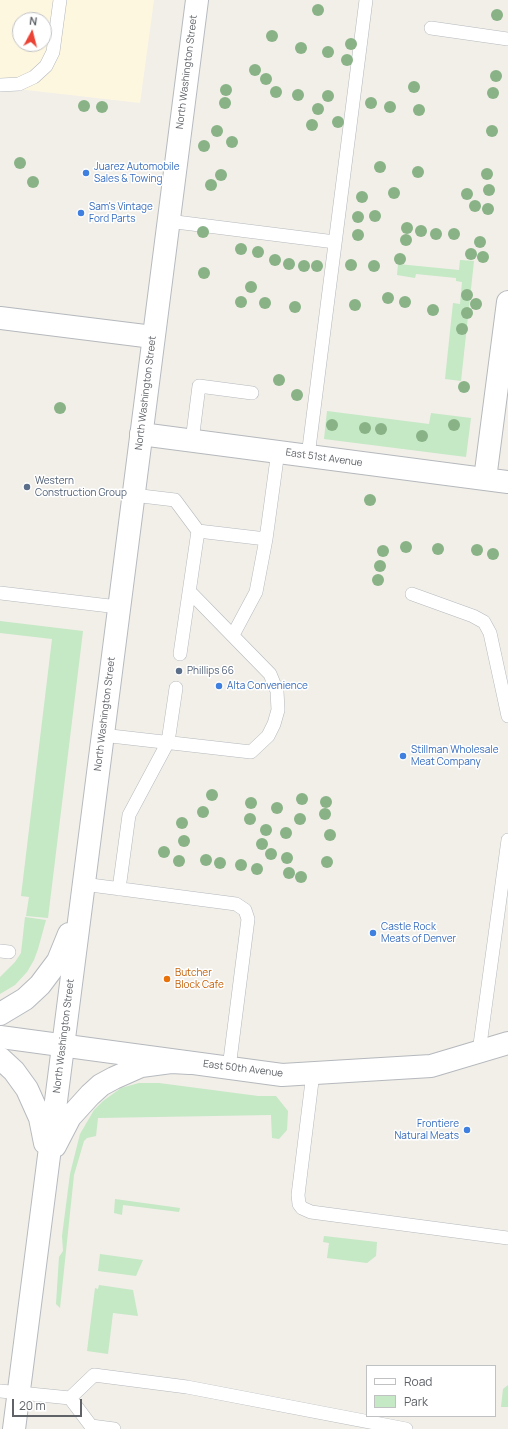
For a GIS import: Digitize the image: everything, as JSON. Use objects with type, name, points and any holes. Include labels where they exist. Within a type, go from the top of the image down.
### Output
[{"type":"main road","name":"North Washington Street","points":[[14,1429],[9,1391],[47,1166],[196,0]]},
{"type":"main road","points":[[485,479],[508,302]]},
{"type":"main road","points":[[0,318],[153,337]]},
{"type":"main road","name":"East 51st Avenue","points":[[140,434],[508,482]]},
{"type":"main road","points":[[0,1014],[25,999],[50,974],[65,947],[82,894]]},
{"type":"main road","name":"East 50th Avenue","points":[[0,1037],[282,1075],[431,1066],[508,1043]]},
{"type":"main road","points":[[0,1058],[18,1076],[34,1103],[44,1133],[47,1166]]},
{"type":"main road","points":[[47,1166],[62,1130],[70,1117],[90,1095],[101,1086],[114,1078],[141,1066],[171,1062],[190,1063]]},
{"type":"lane","points":[[0,85],[19,84],[34,77],[46,66],[53,52],[60,0]]},
{"type":"lane","points":[[308,456],[366,0]]},
{"type":"lane","points":[[431,28],[508,39]]},
{"type":"lane","points":[[168,221],[335,242]]},
{"type":"lane","points":[[192,441],[199,386],[252,392]]},
{"type":"lane","points":[[233,635],[256,592],[266,539],[278,451]]},
{"type":"lane","points":[[133,495],[175,500],[198,531],[180,654]]},
{"type":"lane","points":[[198,531],[266,539]]},
{"type":"lane","points":[[102,735],[251,752],[268,736],[274,724],[278,710],[277,691],[270,674],[189,591]]},
{"type":"lane","points":[[0,593],[118,607]]},
{"type":"lane","points":[[412,594],[473,616],[484,622],[490,633],[508,716]]},
{"type":"lane","points":[[119,889],[129,815],[168,742],[176,688]]},
{"type":"lane","points":[[479,1052],[508,840]]},
{"type":"lane","points":[[82,894],[119,889],[236,904],[245,910],[248,919],[229,1068]]},
{"type":"lane","points":[[313,1073],[298,1195],[299,1204],[302,1208],[311,1212],[508,1238]]},
{"type":"lane","points":[[70,1398],[94,1375],[187,1387],[406,1429]]},
{"type":"lane","points":[[9,1391],[70,1398],[82,1415],[86,1427],[114,1429]]},
{"type":"shaded area","points":[[0,0],[154,0],[140,103],[0,87]]},
{"type":"green space","points":[[460,260],[474,261],[461,381],[445,379],[453,303],[460,304],[462,282],[456,281],[456,278],[416,274],[415,278],[397,275],[398,264],[459,270]]},
{"type":"green space","points":[[327,411],[429,424],[431,413],[471,418],[466,457],[324,439]]},
{"type":"green space","points":[[0,621],[83,631],[48,918],[26,916],[29,897],[21,896],[52,639],[0,633]]},
{"type":"green space","points":[[25,917],[46,920],[38,949],[27,972],[15,985],[0,994],[0,977],[15,962],[21,953]]},
{"type":"green space","points":[[139,1083],[159,1083],[258,1096],[276,1096],[288,1111],[287,1130],[279,1139],[272,1138],[271,1115],[98,1118],[96,1136],[87,1138],[84,1141],[74,1175],[60,1308],[56,1304],[59,1257],[63,1251],[62,1236],[70,1174],[80,1134],[94,1110],[103,1101],[121,1088]]},
{"type":"green space","points":[[115,1199],[180,1208],[179,1212],[123,1205],[122,1215],[114,1213]]},
{"type":"green space","points":[[324,1236],[377,1242],[376,1256],[367,1263],[327,1258],[329,1243],[323,1242]]},
{"type":"green space","points":[[100,1254],[143,1260],[136,1276],[98,1271]]},
{"type":"green space","points":[[99,1285],[133,1290],[138,1316],[113,1313],[108,1354],[87,1351],[95,1288],[98,1289]]},
{"type":"green space","points":[[508,1385],[508,1407],[501,1407],[503,1389]]},
{"type":"place","name":"Juarez Automobile Sales & Towing","points":[[86,173]]},
{"type":"place","name":"Sam's Vintage Ford Parts","points":[[81,213]]},
{"type":"place","name":"Western Construction Group","points":[[27,487]]},
{"type":"place","name":"Phillips 66","points":[[179,671]]},
{"type":"place","name":"Alta Convenience","points":[[219,686]]},
{"type":"place","name":"Stillman Wholesale Meat Company","points":[[403,756]]},
{"type":"place","name":"Castle Rock Meats of Denver","points":[[373,933]]},
{"type":"place","name":"Butcher Block Cafe","points":[[167,979]]},
{"type":"place","name":"Frontiere Natural Meats","points":[[467,1130]]}]
